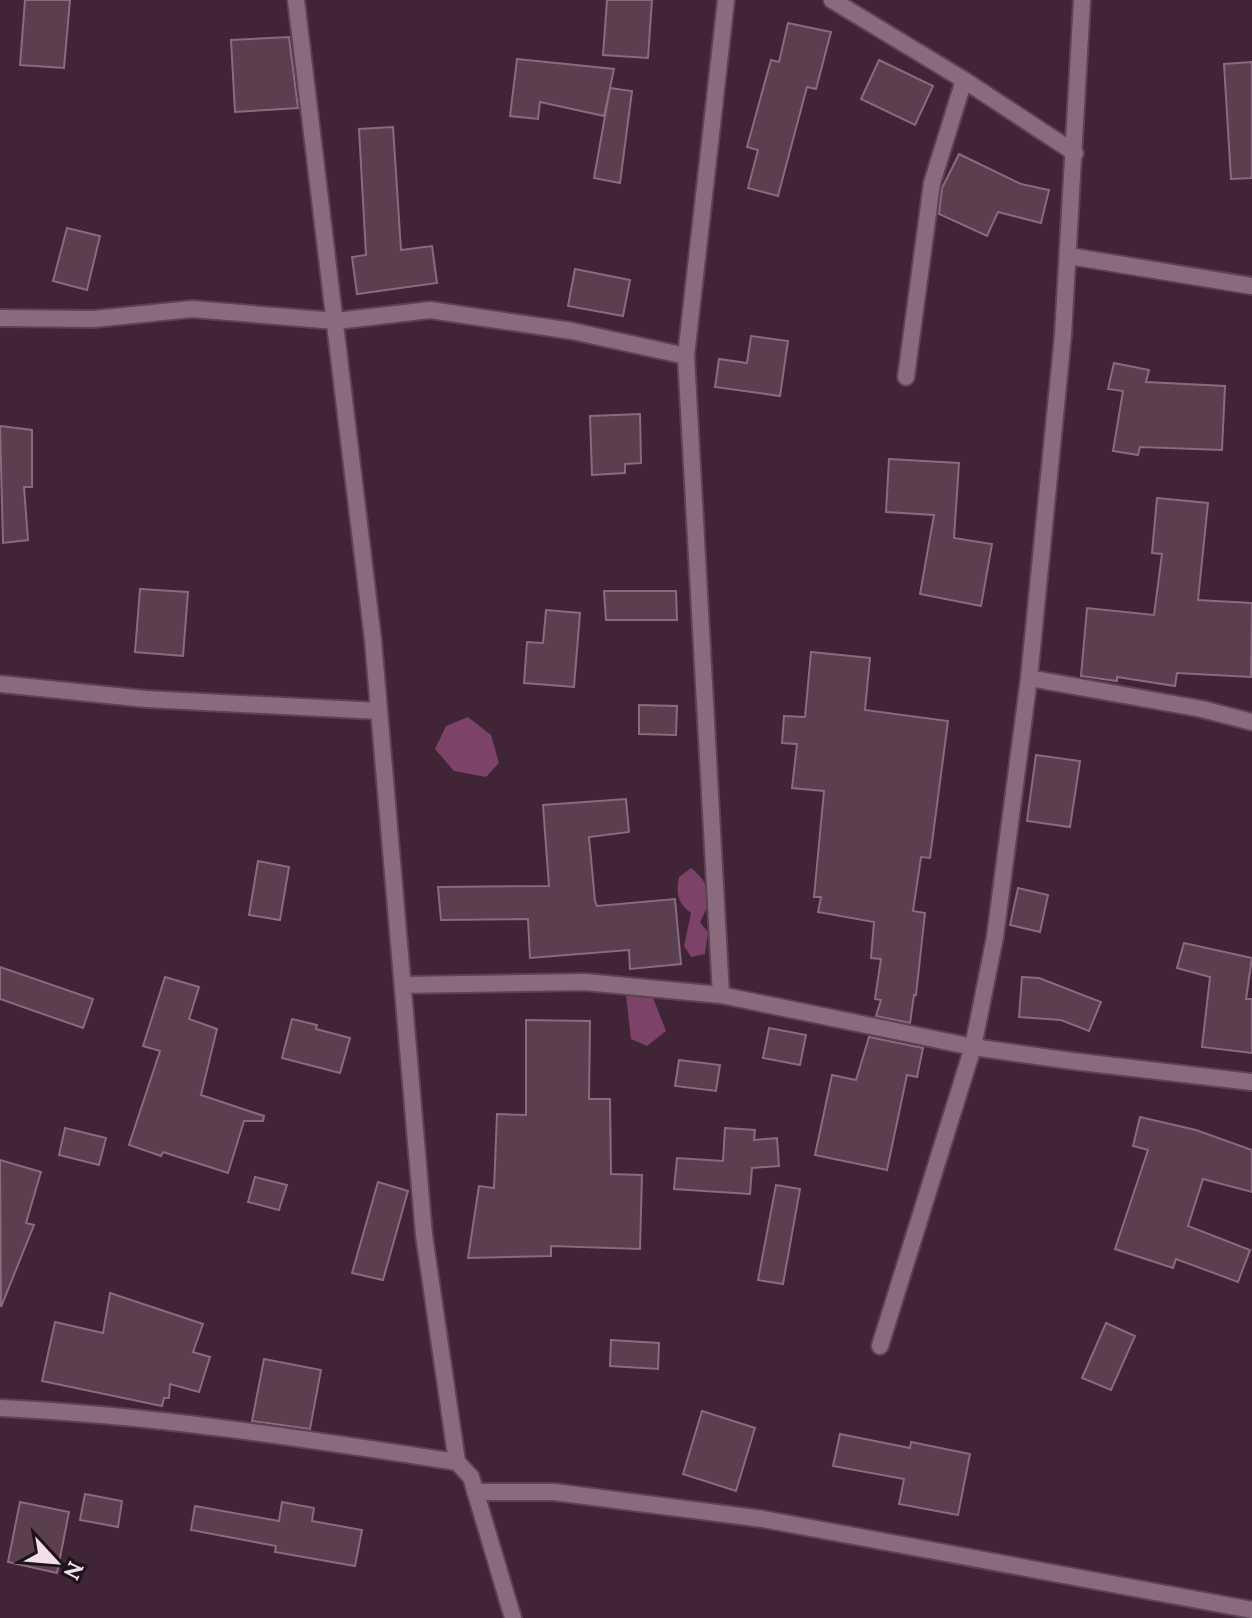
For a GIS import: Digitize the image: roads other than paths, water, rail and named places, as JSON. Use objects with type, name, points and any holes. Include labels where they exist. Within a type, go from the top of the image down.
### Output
[{"type":"street","points":[[296,0],[336,321],[379,711],[424,1235],[457,1462],[471,1477],[513,1618]]},
{"type":"street","points":[[721,995],[686,356],[726,0]]},
{"type":"street","points":[[832,0],[964,80],[1075,153]]},
{"type":"street","points":[[880,1346],[973,1047],[995,937],[1029,678],[1069,256],[1082,0]]},
{"type":"street","points":[[906,377],[932,183],[964,80]]},
{"type":"street","points":[[1069,256],[1252,286]]},
{"type":"street","points":[[0,318],[94,319],[192,309],[336,321],[430,310],[572,331],[686,356]]},
{"type":"street","points":[[1029,678],[1202,709],[1252,722]]},
{"type":"street","points":[[0,684],[146,699],[379,711]]},
{"type":"street","points":[[403,985],[585,982],[721,995],[973,1047],[1252,1082]]},
{"type":"street","points":[[0,1408],[49,1410],[265,1433],[457,1462]]},
{"type":"street","points":[[475,1492],[554,1492],[763,1519],[1252,1610]]}]
